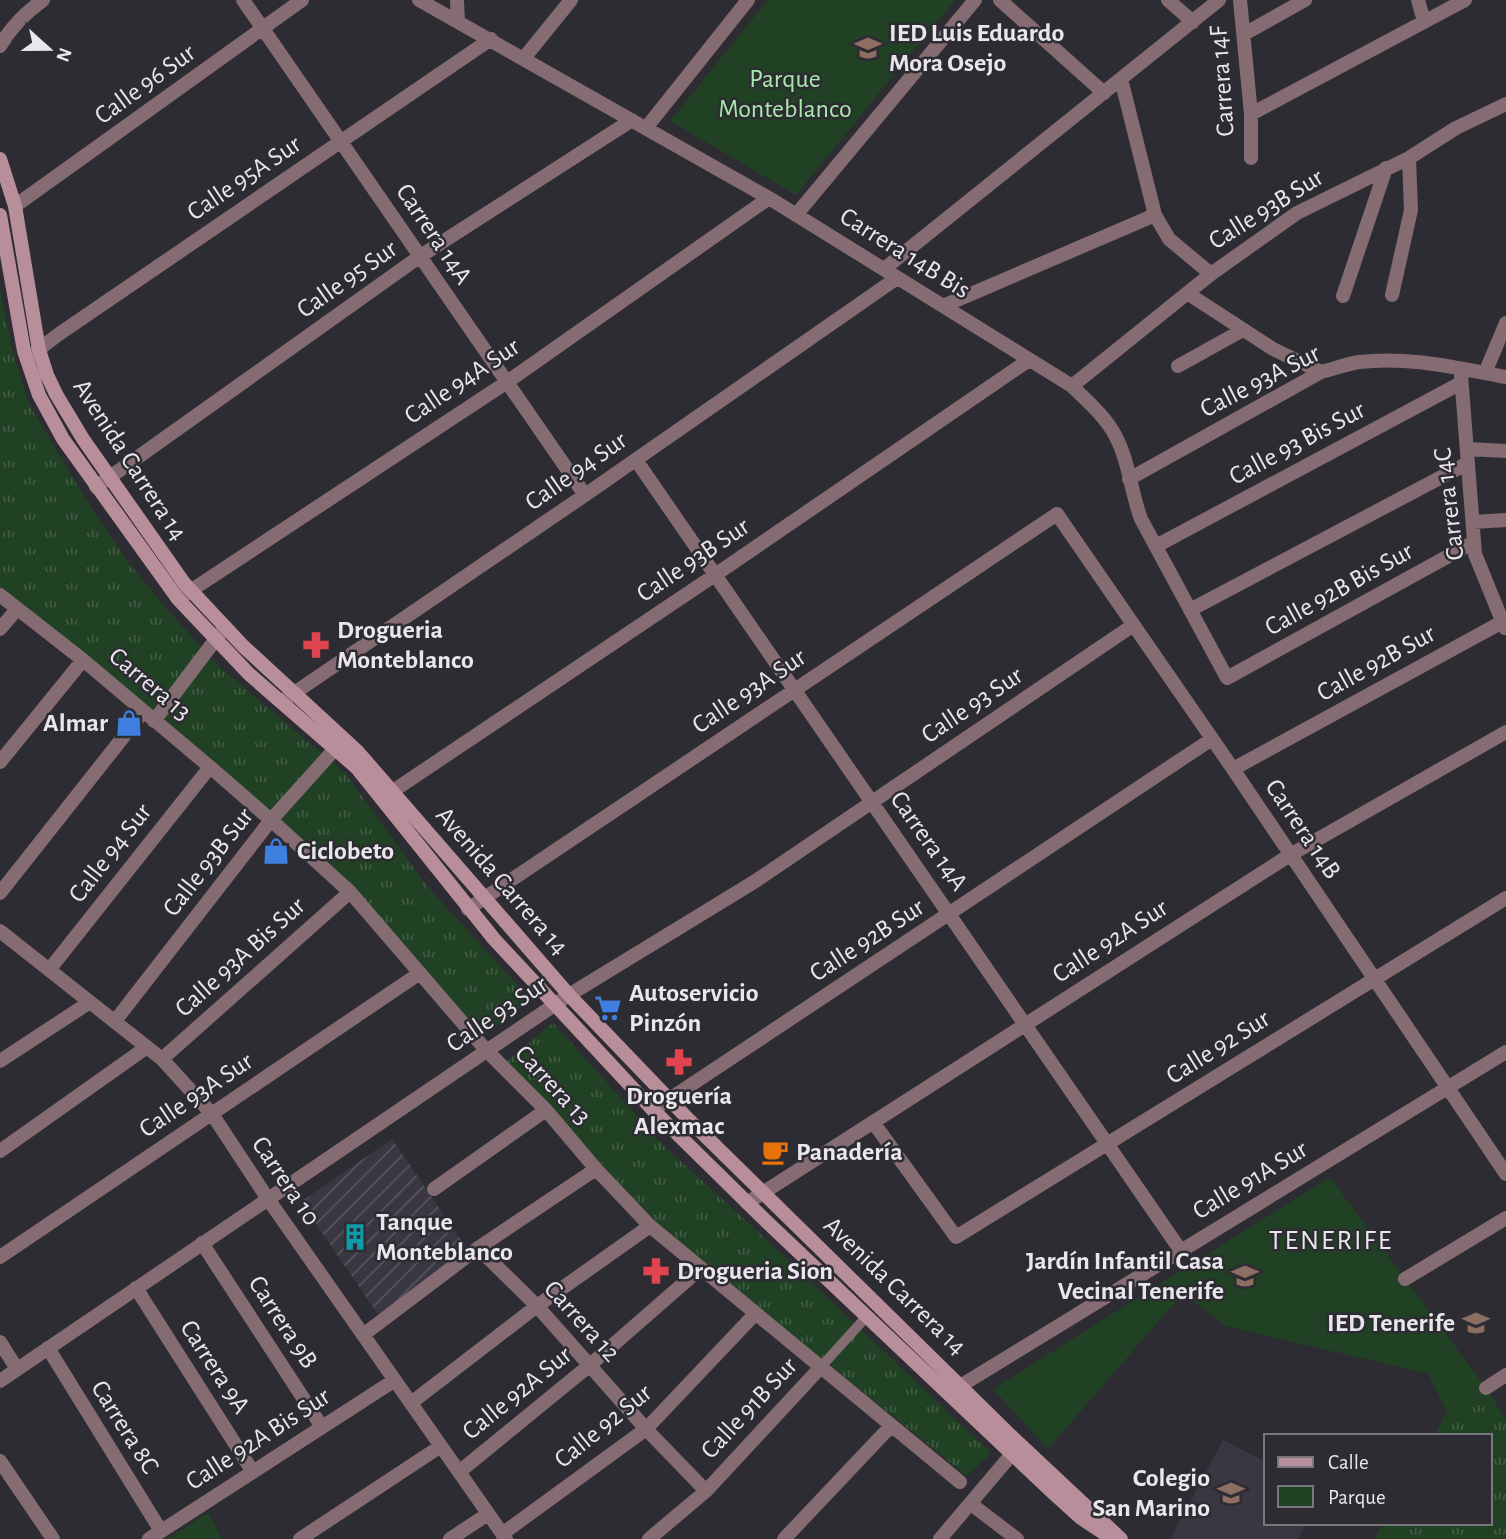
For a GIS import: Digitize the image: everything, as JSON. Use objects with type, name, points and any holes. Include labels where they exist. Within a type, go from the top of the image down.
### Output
[{"type":"main road","name":"Avenida Carrera 14","points":[[0,159],[15,205],[39,350],[56,394],[164,558],[225,628],[294,693],[569,995],[669,1100],[878,1304],[1013,1454],[1081,1518],[1112,1539]]},
{"type":"main road","name":"Avenida Carrera 14","points":[[0,215],[26,359],[50,418],[96,487],[178,599],[215,640],[281,702],[340,743]]},
{"type":"main road","name":"Avenida Carrera 14","points":[[388,795],[468,909],[653,1110],[867,1316],[955,1389],[1121,1539]]},
{"type":"street","points":[[0,46],[26,12],[43,0]]},
{"type":"street","name":"Carrera 14A","points":[[243,0],[585,495]]},
{"type":"street","name":"Calle 96 Sur","points":[[15,205],[302,0]]},
{"type":"street","name":"Carrera 14B Bis","points":[[419,0],[769,198],[1072,386],[1097,410],[1115,435],[1126,463],[1141,519],[1227,678]]},
{"type":"street","points":[[457,0],[458,22]]},
{"type":"street","points":[[524,58],[572,0]]},
{"type":"street","points":[[646,128],[748,0]]},
{"type":"street","points":[[796,215],[975,0]]},
{"type":"street","points":[[1000,0],[1104,93]]},
{"type":"street","points":[[1168,0],[1193,22]]},
{"type":"street","points":[[884,270],[1219,0]]},
{"type":"street","name":"Carrera 14F","points":[[1240,0],[1251,114],[1251,158]]},
{"type":"street","points":[[1244,34],[1305,0]]},
{"type":"street","points":[[1418,0],[1424,21]]},
{"type":"street","points":[[1251,114],[1465,0]]},
{"type":"street","name":"Calle 95A Sur","points":[[26,359],[491,39]]},
{"type":"street","points":[[1121,79],[1155,215],[1169,239],[1211,274]]},
{"type":"street","name":"Calle 93B Sur","points":[[1072,386],[1211,274],[1297,213],[1409,158],[1456,128],[1506,104]]},
{"type":"street","name":"Calle 95 Sur","points":[[96,487],[419,257],[632,120]]},
{"type":"street","points":[[1391,295],[1412,210],[1409,158]]},
{"type":"street","points":[[1343,296],[1386,168]]},
{"type":"street","name":"Calle 94A Sur","points":[[178,599],[507,382],[769,198]]},
{"type":"street","points":[[943,306],[1155,215]]},
{"type":"street","name":"Calle 94 Sur","points":[[281,702],[897,278]]},
{"type":"street","points":[[1187,293],[1273,349],[1321,372]]},
{"type":"street","points":[[1485,373],[1506,323]]},
{"type":"street","points":[[1178,366],[1243,330]]},
{"type":"street","name":"Calle 93B Sur","points":[[388,795],[1029,360]]},
{"type":"street","name":"Calle 93A Sur","points":[[1129,480],[1321,372],[1356,363],[1391,360],[1439,363],[1461,375],[1485,373],[1506,377]]},
{"type":"street","name":"Carrera 14C","points":[[1461,375],[1475,554],[1505,623]]},
{"type":"street","name":"Calle 93 Bis Sur","points":[[1156,546],[1461,375]]},
{"type":"street","points":[[1190,610],[1467,456],[1506,451]]},
{"type":"street","name":"Carrera 14A","points":[[636,460],[1181,1251]]},
{"type":"street","name":"Calle 93A Sur","points":[[468,909],[1057,514]]},
{"type":"street","name":"Carrera 14B","points":[[1057,514],[1506,1174]]},
{"type":"street","points":[[1472,522],[1506,520]]},
{"type":"street","name":"Calle 92B Bis Sur","points":[[1227,678],[1474,542]]},
{"type":"street","name":"Carrera 13","points":[[0,596],[83,660],[210,767],[350,892],[486,1050],[546,1110],[596,1169],[650,1226],[960,1482]]},
{"type":"street","points":[[0,629],[17,609]]},
{"type":"street","name":"Calle 92B Sur","points":[[1233,769],[1505,623]]},
{"type":"street","name":"Calle 93 Sur","points":[[0,1381],[486,1050],[569,995],[754,882],[1132,626]]},
{"type":"street","points":[[0,892],[225,628]]},
{"type":"street","points":[[0,762],[83,660]]},
{"type":"street","name":"Calle 92A Sur","points":[[747,1203],[1290,855],[1506,732]]},
{"type":"street","name":"Calle 92B Sur","points":[[653,1110],[1212,739]]},
{"type":"street","name":"Calle 93B Sur","points":[[115,1021],[271,820],[340,743]]},
{"type":"street","name":"Calle 94 Sur","points":[[49,970],[210,767]]},
{"type":"street","name":"Calle 93A Bis Sur","points":[[162,1059],[350,892]]},
{"type":"street","name":"Calle 92 Sur","points":[[873,1122],[956,1237],[1506,898]]},
{"type":"street","name":"Carrera 10","points":[[0,931],[6,944],[49,970],[162,1059],[212,1114],[268,1199],[504,1536]]},
{"type":"street","name":"Calle 93A Sur","points":[[0,1257],[420,973]]},
{"type":"street","points":[[0,1062],[90,1002]]},
{"type":"street","points":[[0,1151],[147,1047]]},
{"type":"street","name":"Calle 91A Sur","points":[[955,1389],[1506,1052]]},
{"type":"street","points":[[434,1189],[546,1110]]},
{"type":"street","points":[[363,1335],[478,1248],[596,1169]]},
{"type":"street","points":[[1405,1279],[1506,1218]]},
{"type":"street","points":[[411,1403],[537,1306],[650,1226]]},
{"type":"street","name":"Carrera 9B","points":[[202,1243],[322,1427]]},
{"type":"street","name":"Carrera 12","points":[[478,1248],[537,1306],[646,1429],[706,1490]]},
{"type":"street","name":"Calle 92A Sur","points":[[459,1472],[590,1365],[700,1269]]},
{"type":"street","name":"Carrera 9A","points":[[136,1288],[253,1472]]},
{"type":"street","name":"Calle 91B Sur","points":[[649,1539],[706,1490],[878,1304]]},
{"type":"street","name":"Calle 92 Sur","points":[[504,1536],[646,1429],[755,1314]]},
{"type":"street","points":[[0,1342],[17,1369]]},
{"type":"street","name":"Carrera 8C","points":[[48,1348],[155,1535]]},
{"type":"street","points":[[1486,1388],[1506,1375]]},
{"type":"street","name":"Calle 92A Bis Sur","points":[[155,1535],[395,1380]]},
{"type":"street","points":[[784,1539],[891,1426]]},
{"type":"street","name":"Calle 92A Sur","points":[[300,1539],[441,1446]]},
{"type":"street","points":[[940,1539],[1013,1454]]},
{"type":"street","points":[[0,1461],[53,1539]]},
{"type":"street","points":[[971,1504],[1017,1539]]},
{"type":"street","points":[[450,1539],[488,1514]]},
{"type":"shaded area","points":[[392,1139],[470,1253],[379,1316],[301,1202]]},
{"type":"shaded area","name":"Colegio San Marino","points":[[1223,1440],[1264,1461],[1264,1525],[1305,1525],[1298,1539],[1170,1539]]},
{"type":"green space","name":"Parque Monteblanco","points":[[768,0],[955,0],[796,195],[670,121]]},
{"type":"green space","points":[[0,289],[13,353],[29,404],[85,498],[128,562],[170,613],[222,669],[345,773],[427,886],[531,1000],[483,1036],[288,827],[176,730],[0,588]]},
{"type":"green space","points":[[553,1023],[667,1149],[991,1453],[967,1476],[665,1232],[506,1062]]},
{"type":"green space","points":[[1330,1177],[1491,1395],[1447,1412],[1428,1374],[1226,1326],[1183,1293],[1048,1449],[993,1389]]},
{"type":"green space","points":[[1491,1395],[1506,1421],[1506,1539],[1375,1539],[1383,1525],[1492,1525],[1492,1434],[1435,1434],[1447,1412]]},
{"type":"green space","points":[[208,1513],[222,1539],[167,1539]]},
{"type":"place","name":"IED Luis Eduardo Mora Osejo","points":[[868,48]]},
{"type":"place","name":"Drogueria Monteblanco","points":[[316,645]]},
{"type":"place","name":"Almar","points":[[129,723]]},
{"type":"place","name":"Ciclobeto","points":[[276,851]]},
{"type":"place","name":"Autoservicio Pinzón","points":[[608,1008]]},
{"type":"place","name":"Droguería Alexmac","points":[[679,1062]]},
{"type":"place","name":"Panadería","points":[[775,1152]]},
{"type":"place","name":"Tanque Monteblanco","points":[[355,1237]]},
{"type":"place","name":"Drogueria Sion","points":[[656,1271]]},
{"type":"place","name":"Jardín Infantil Casa Vecinal Tenerife","points":[[1245,1276]]},
{"type":"place","name":"IED Tenerife","points":[[1476,1323]]},
{"type":"place","name":"Colegio San Marino","points":[[1231,1493]]},
{"type":"district","name":"TENERIFE","points":[[1331,1241]]}]
